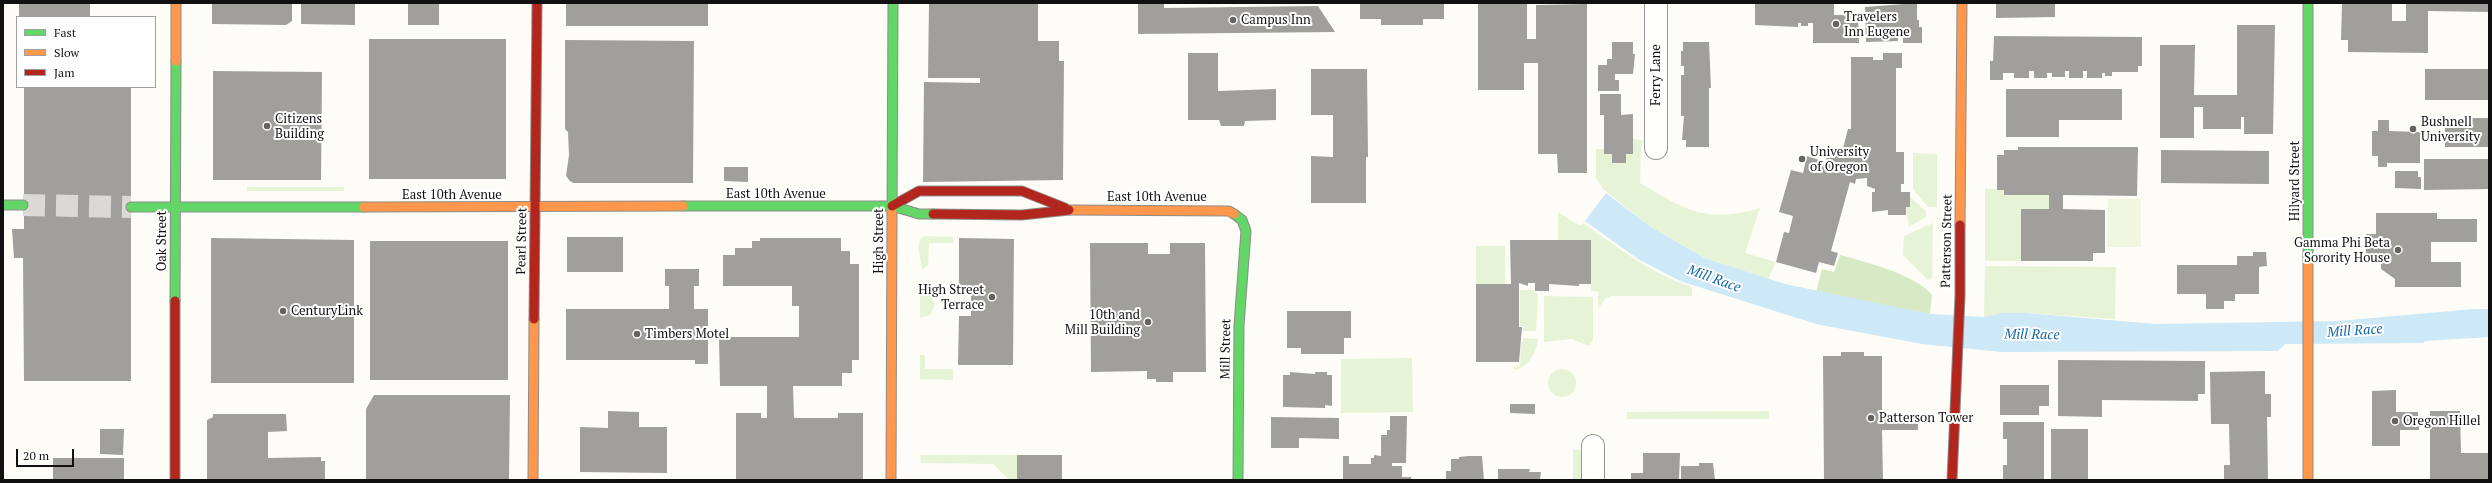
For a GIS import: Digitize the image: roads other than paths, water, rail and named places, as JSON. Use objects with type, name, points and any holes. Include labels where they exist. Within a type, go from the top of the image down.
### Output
[{"type":"street","name":"Oak Street","points":[[174,480],[176,3]]},
{"type":"street","name":"Pearl Street","points":[[533,480],[537,3]]},
{"type":"street","name":"High Street","points":[[891,480],[893,3]]},
{"type":"street","name":"Ferry Lane","points":[[1656,3],[1656,148]]},
{"type":"street","name":"Patterson Street","points":[[1952,480],[1956,356],[1960,296],[1962,3]]},
{"type":"street","name":"Hilyard Street","points":[[2308,3],[2308,480]]},
{"type":"street","name":"East 10th Avenue","points":[[892,206],[919,191],[1022,191],[1068,210]]},
{"type":"street","points":[[3,205],[23,205]]},
{"type":"street","name":"East 10th Avenue","points":[[131,207],[892,206],[919,214],[1022,215],[1068,210],[1222,210],[1230,211],[1242,220]]},
{"type":"street","name":"Mill Street","points":[[1238,480],[1239,325],[1246,231],[1242,220]]},
{"type":"street","points":[[1593,446],[1593,480]]},
{"type":"water","name":"Mill Race","points":[[1606,193],[1648,225],[1704,258],[1785,284],[1930,314],[1984,317],[2002,313],[2026,313],[2156,324],[2338,321],[2489,309],[2489,337],[2425,341],[2423,343],[2285,344],[2278,351],[2002,352],[1922,344],[1816,324],[1680,281],[1638,259],[1585,221]]},
{"type":"tunnel","points":[[23,205],[131,207]]},
{"type":"place","name":"Campus Inn","points":[[1233,20]]},
{"type":"place","name":"Travelers Inn Eugene","points":[[1836,24]]},
{"type":"place","name":"Citizens Building","points":[[267,126]]},
{"type":"place","name":"Bushnell University","points":[[2413,129]]},
{"type":"place","name":"University of Oregon","points":[[1802,159]]},
{"type":"place","name":"Gamma Phi Beta Sorority House","points":[[2398,250]]},
{"type":"place","name":"High Street Terrace","points":[[992,297]]},
{"type":"place","name":"CenturyLink","points":[[283,311]]},
{"type":"place","name":"10th and Mill Building","points":[[1148,322]]},
{"type":"place","name":"Timbers Motel","points":[[637,334]]},
{"type":"place","name":"Patterson Tower","points":[[1871,418]]},
{"type":"place","name":"Oregon Hillel","points":[[2395,421]]}]
